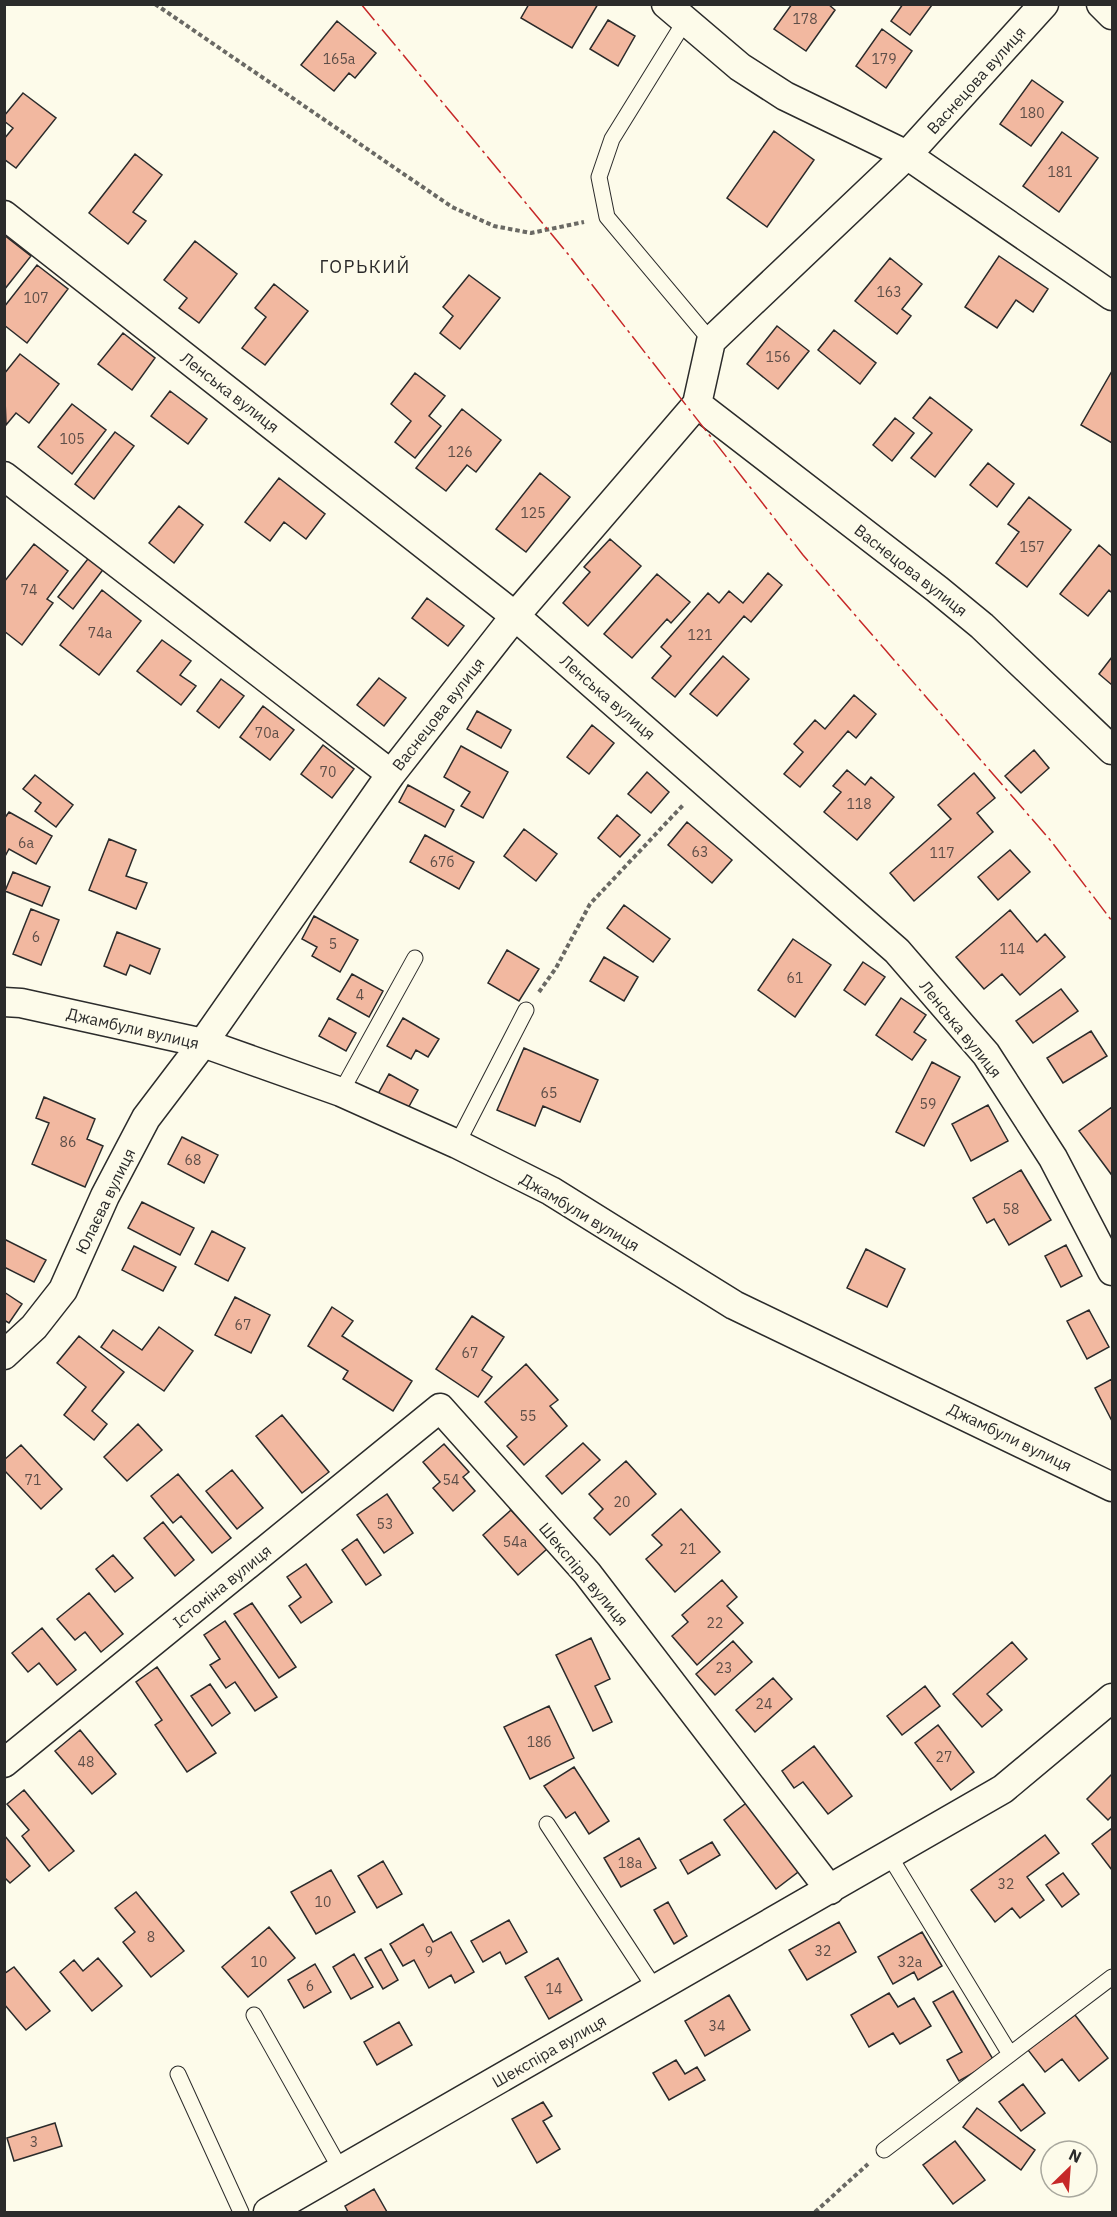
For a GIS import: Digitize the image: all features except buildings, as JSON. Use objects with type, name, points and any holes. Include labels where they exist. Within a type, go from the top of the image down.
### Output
[{"type":"street","name":"Васнецова вулиця","points":[[203,1043],[391,774],[515,616],[697,404],[711,341],[908,155],[1044,4]]},
{"type":"street","points":[[1101,4],[1113,15]]},
{"type":"street","points":[[676,13],[740,67],[785,96],[908,155],[1113,296]]},
{"type":"street","name":"Ленська вулиця","points":[[4,215],[515,616],[897,951],[986,1054],[1053,1158],[1113,1271]]},
{"type":"street","name":"Васнецова вулиця","points":[[697,404],[937,589],[982,627],[1113,750]]},
{"type":"street","points":[[4,476],[391,774]]},
{"type":"street","name":"Джамбули вулиця","points":[[10,998],[203,1043],[341,1092],[457,1144],[551,1191],[734,1305],[1113,1487]]},
{"type":"street","name":"Юлаєва вулиця","points":[[4,1355],[34,1327],[63,1290],[105,1196],[146,1118],[203,1043]]},
{"type":"street","name":"Істоміна вулиця","points":[[4,1763],[440,1408]]},
{"type":"street","name":"Шекспіра вулиця","points":[[440,1408],[587,1573],[830,1890]]},
{"type":"street","name":"Шекспіра вулиця","points":[[268,2212],[1003,1789],[1113,1698]]},
{"type":"lane","points":[[676,13],[612,139],[599,177],[607,217],[711,341]]},
{"type":"lane","points":[[341,1092],[415,958]]},
{"type":"lane","points":[[457,1144],[526,1010]]},
{"type":"lane","points":[[547,1824],[656,1990]]},
{"type":"lane","points":[[889,1855],[1010,2054]]},
{"type":"lane","points":[[884,2150],[1113,1977]]},
{"type":"lane","points":[[254,2015],[341,2170]]},
{"type":"lane","points":[[178,2074],[241,2212]]},
{"type":"path","points":[[155,4],[463,212],[494,226],[531,233],[607,217]]},
{"type":"path","points":[[526,1010],[556,968],[590,904],[705,782]]},
{"type":"path","points":[[815,2212],[884,2150]]},
{"type":"power","points":[[361,4],[568,254],[803,555],[1051,841],[1112,921]]},
{"type":"district","name":"ГОРЬКИЙ","points":[[365,266]]}]
